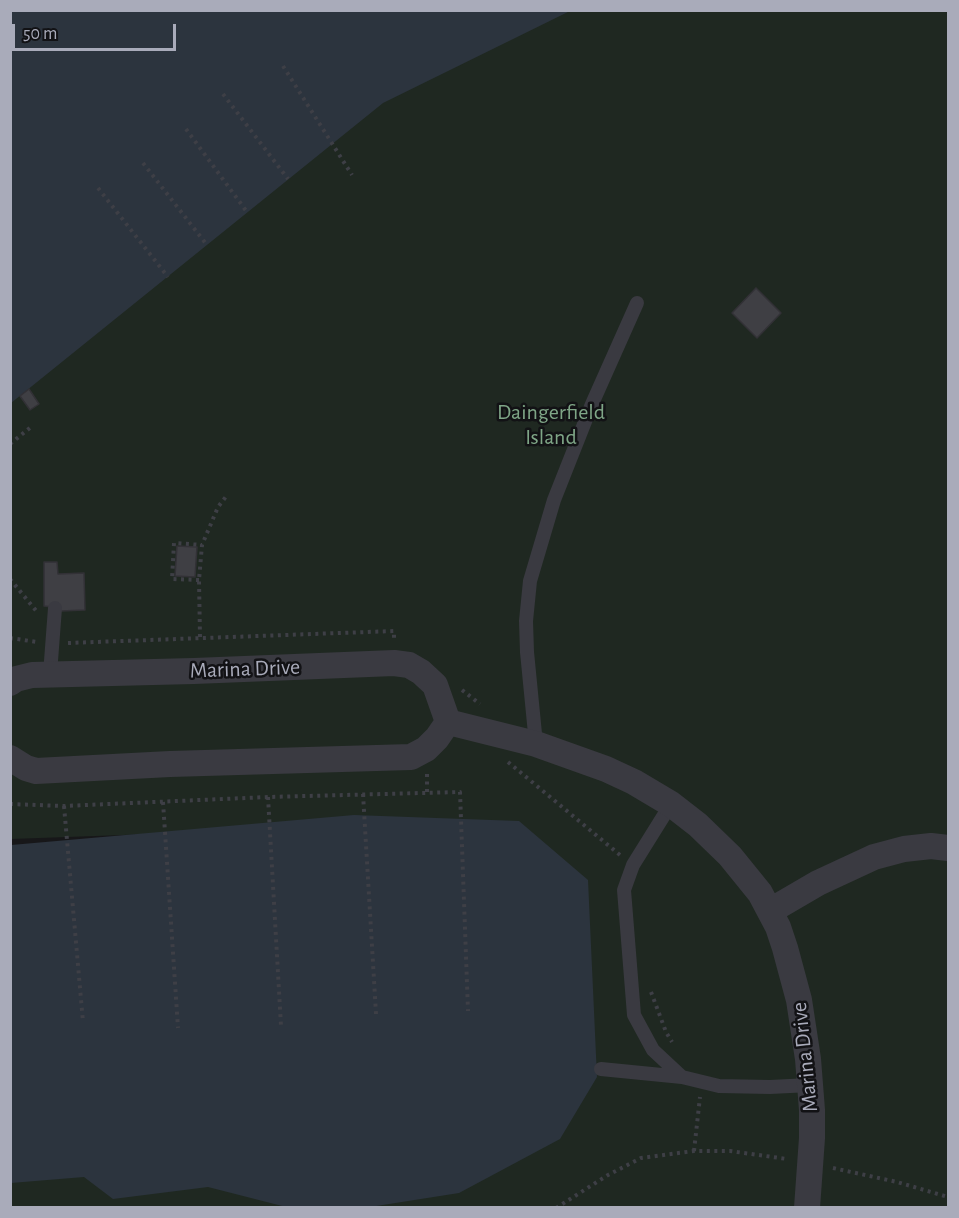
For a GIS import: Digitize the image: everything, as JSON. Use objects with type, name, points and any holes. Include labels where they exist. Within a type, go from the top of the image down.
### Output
[{"type":"street","name":"Marina Drive","points":[[10,683],[32,675],[50,674],[394,663],[409,665],[435,685],[448,722],[536,744],[606,769],[634,782],[671,804],[699,825],[722,847],[760,893],[785,948],[799,1000],[810,1085],[812,1138],[807,1208]]},
{"type":"street","points":[[10,758],[36,771],[170,764],[411,757],[426,749],[448,722]]},
{"type":"street","points":[[770,911],[818,883],[874,857],[904,849],[932,846],[948,848]]},
{"type":"lane","points":[[536,744],[526,632],[530,582],[554,500],[592,404],[637,303]]},
{"type":"lane","points":[[50,674],[54,615]]},
{"type":"lane","points":[[671,804],[633,865],[624,890],[634,1015],[652,1050],[682,1077]]},
{"type":"lane","points":[[601,1069],[682,1077],[719,1086],[810,1085]]},
{"type":"path","points":[[283,66],[352,175]]},
{"type":"path","points":[[223,94],[288,180]]},
{"type":"path","points":[[186,129],[248,212]]},
{"type":"path","points":[[143,163],[207,245]]},
{"type":"path","points":[[98,188],[168,277]]},
{"type":"path","points":[[10,444],[31,428]]},
{"type":"path","points":[[200,637],[199,580],[202,545],[218,507],[228,494]]},
{"type":"path","points":[[199,580],[172,579],[174,543],[202,545]]},
{"type":"path","points":[[10,579],[45,619],[54,615]]},
{"type":"path","points":[[502,757],[627,861]]},
{"type":"path","points":[[10,804],[64,806],[460,792],[468,1011]]},
{"type":"path","points":[[363,794],[376,1014]]},
{"type":"path","points":[[268,797],[281,1026]]},
{"type":"path","points":[[163,802],[178,1028]]},
{"type":"path","points":[[64,806],[83,1022]]},
{"type":"path","points":[[650,989],[666,1032],[674,1045]]},
{"type":"path","points":[[694,1151],[701,1094]]},
{"type":"path","points":[[556,1208],[641,1158],[694,1151],[730,1151],[794,1160]]},
{"type":"path","points":[[832,1168],[897,1182],[948,1197]]},
{"type":"green space","name":"Daingerfield Island","points":[[452,11],[948,11],[948,1207],[11,1208],[11,1150],[519,821],[11,839],[11,356]]},
{"type":"shaded area","points":[[11,11],[570,11],[383,103],[11,403]]},
{"type":"shaded area","points":[[354,815],[519,821],[588,880],[597,1077],[560,1139],[459,1193],[370,1207],[290,1208],[208,1187],[113,1199],[84,1177],[11,1183],[11,845]]},
{"type":"building","points":[[756,288],[781,313],[757,338],[732,313]]},
{"type":"building","points":[[29,389],[39,404],[30,410],[20,396]]},
{"type":"building","points":[[177,546],[197,547],[195,577],[175,576]]},
{"type":"building","points":[[44,562],[57,562],[58,574],[84,573],[85,610],[61,611],[44,606]]}]
